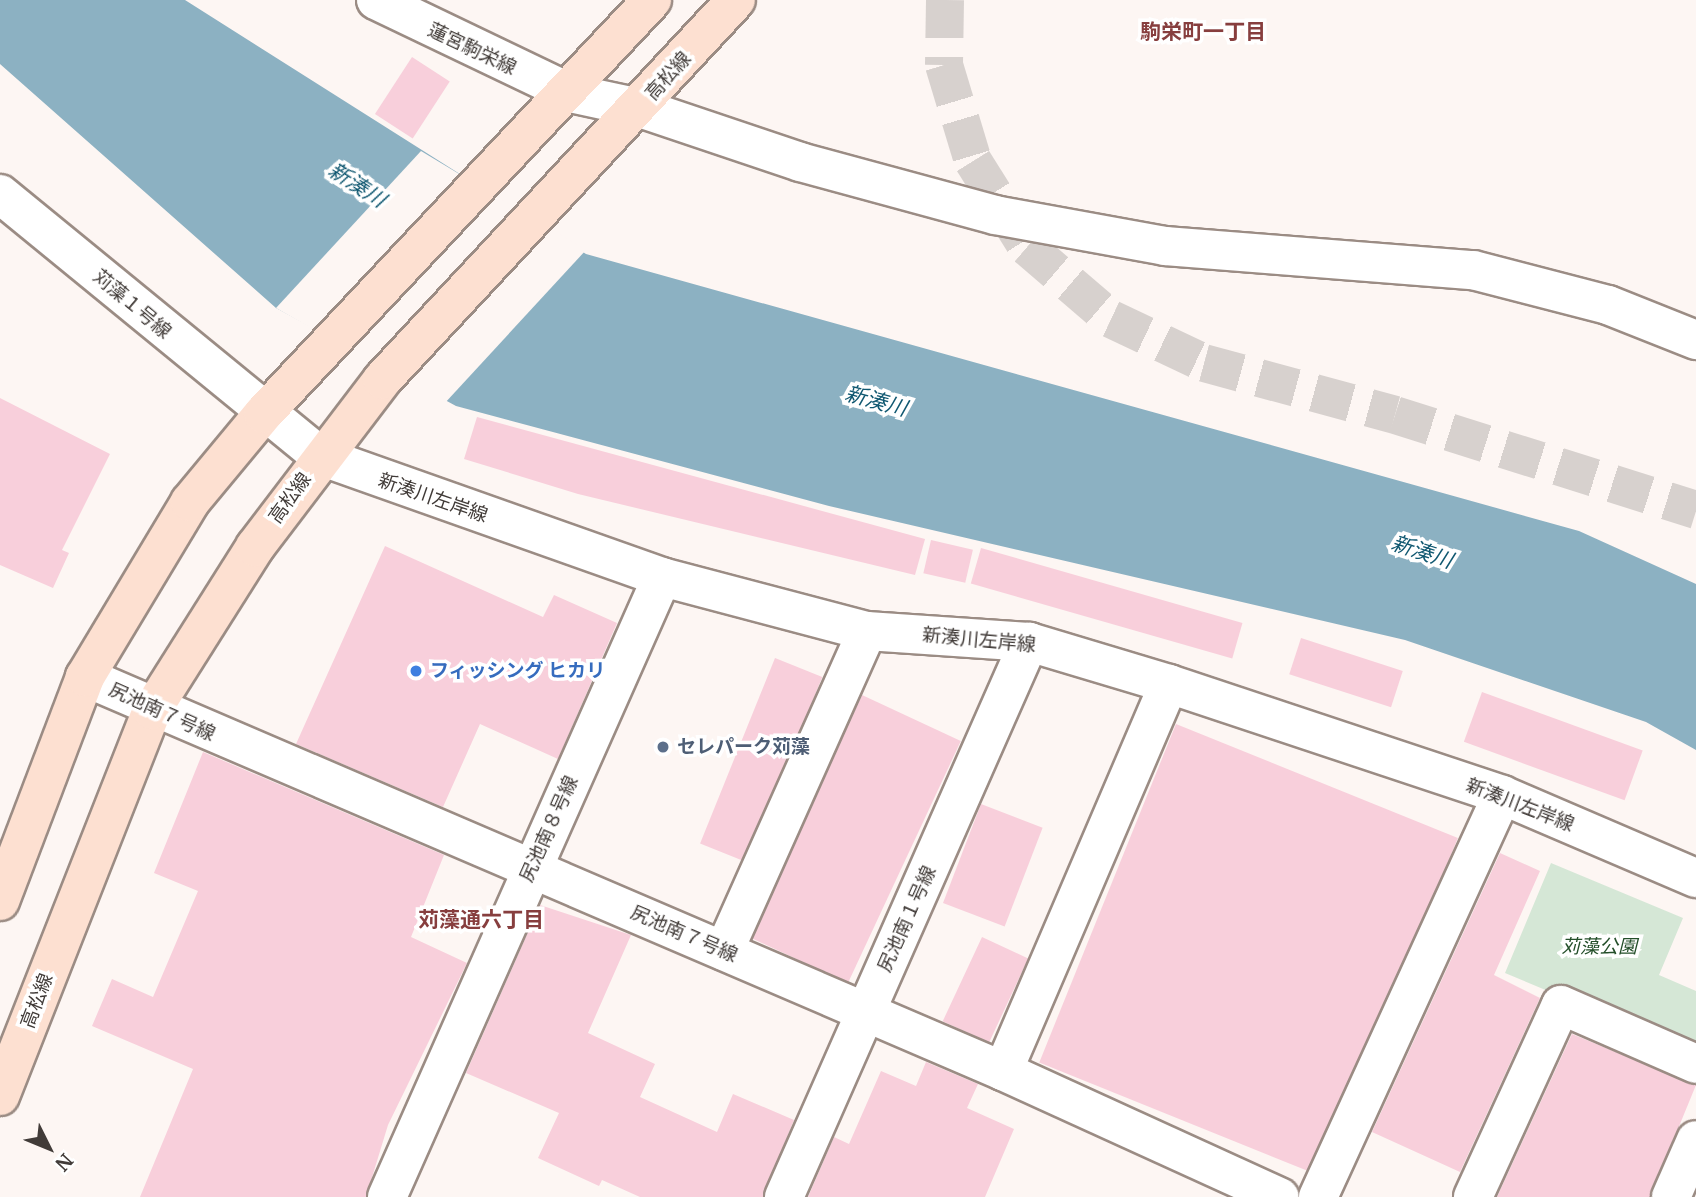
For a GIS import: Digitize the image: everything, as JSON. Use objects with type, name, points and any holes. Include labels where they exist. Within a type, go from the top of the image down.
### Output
[{"type":"main road","points":[[0,901],[85,677],[190,502],[263,414],[570,93],[652,0]]},
{"type":"main road","name":"高松線","points":[[0,1096],[152,710],[320,456],[382,380],[640,108],[736,0]]},
{"type":"street","name":"蓮宮駒栄線","points":[[376,0],[570,93],[640,108],[800,162],[995,215],[1165,246],[1473,270],[1608,305],[1696,340]]},
{"type":"street","name":"苅藻１号線","points":[[0,194],[263,414]]},
{"type":"street","name":"新湊川左岸線","points":[[263,414],[320,456],[662,577],[867,631],[1029,642],[1169,684],[1502,795],[1696,877]]},
{"type":"street","name":"尻池南８号線","points":[[387,1197],[531,867],[662,577]]},
{"type":"street","points":[[724,951],[867,631]]},
{"type":"street","name":"尻池南１号線","points":[[785,1197],[1029,642]]},
{"type":"street","name":"尻池南７号線","points":[[85,677],[152,710],[531,867],[1003,1071],[1231,1187],[1280,1197]]},
{"type":"street","points":[[1003,1071],[1169,684]]},
{"type":"street","points":[[1318,1197],[1502,795]]},
{"type":"street","points":[[1473,1197],[1561,1005],[1696,1064]]},
{"type":"street","points":[[1671,1197],[1696,1140]]},
{"type":"green space","name":"苅藻公園","points":[[1551,863],[1683,918],[1659,975],[1696,991],[1696,1053],[1505,973]]},
{"type":"water","name":"新湊川","points":[[0,0],[185,0],[586,254],[1579,531],[1696,584],[1696,750],[1646,722],[1405,640],[829,506],[456,406],[276,308],[0,64]]},
{"type":"pier","points":[[421,151],[586,250],[444,404],[276,308]]},
{"type":"building","points":[[412,57],[450,82],[413,139],[375,114]]},
{"type":"building","points":[[0,398],[110,454],[62,550],[69,553],[53,588],[0,565]]},
{"type":"building","points":[[477,417],[925,539],[915,575],[578,494],[464,459]]},
{"type":"building","points":[[931,540],[973,550],[965,583],[923,573]]},
{"type":"building","name":"フィッシング ヒカリ","points":[[385,546],[543,617],[554,595],[617,623],[558,759],[480,724],[443,807],[296,744]]},
{"type":"building","points":[[981,548],[1242,623],[1232,659],[971,584]]},
{"type":"building","points":[[1301,638],[1403,671],[1391,707],[1289,674]]},
{"type":"building","points":[[775,658],[822,677],[747,863],[700,843]]},
{"type":"building","points":[[1482,692],[1643,750],[1625,800],[1464,742]]},
{"type":"building","points":[[862,695],[961,741],[848,983],[749,937]]},
{"type":"building","points":[[1176,724],[1458,838],[1321,1176],[1039,1062]]},
{"type":"building","points":[[203,752],[444,855],[411,937],[467,963],[388,1125],[366,1197],[140,1197],[193,1069],[92,1026],[112,979],[153,997],[198,891],[154,873]]},
{"type":"building","points":[[981,804],[1043,828],[1005,927],[943,903]]},
{"type":"building","points":[[1500,853],[1540,871],[1494,975],[1540,998],[1460,1172],[1372,1132]]},
{"type":"building","points":[[540,905],[631,935],[588,1033],[655,1064],[640,1097],[717,1132],[733,1094],[794,1120],[763,1197],[640,1197],[602,1180],[599,1186],[538,1158],[559,1113],[466,1073]]},
{"type":"building","points":[[982,937],[1028,959],[989,1043],[943,1021]]},
{"type":"building","points":[[1572,1034],[1696,1085],[1650,1197],[1497,1197]]},
{"type":"building","points":[[926,1062],[978,1084],[967,1108],[1014,1129],[985,1197],[808,1197],[834,1137],[849,1144],[881,1071],[916,1086]]},
{"type":"tunnel","points":[[945,0],[944,65],[973,161],[1027,247],[1111,319],[1204,363],[1395,415],[1696,510]]},
{"type":"place","name":"フィッシング ヒカリ","points":[[416,671]]},
{"type":"place","name":"セレパーク苅藻","points":[[663,747]]},
{"type":"district","name":"駒栄町一丁目","points":[[1203,32]]},
{"type":"district","name":"苅藻通六丁目","points":[[481,920]]}]
